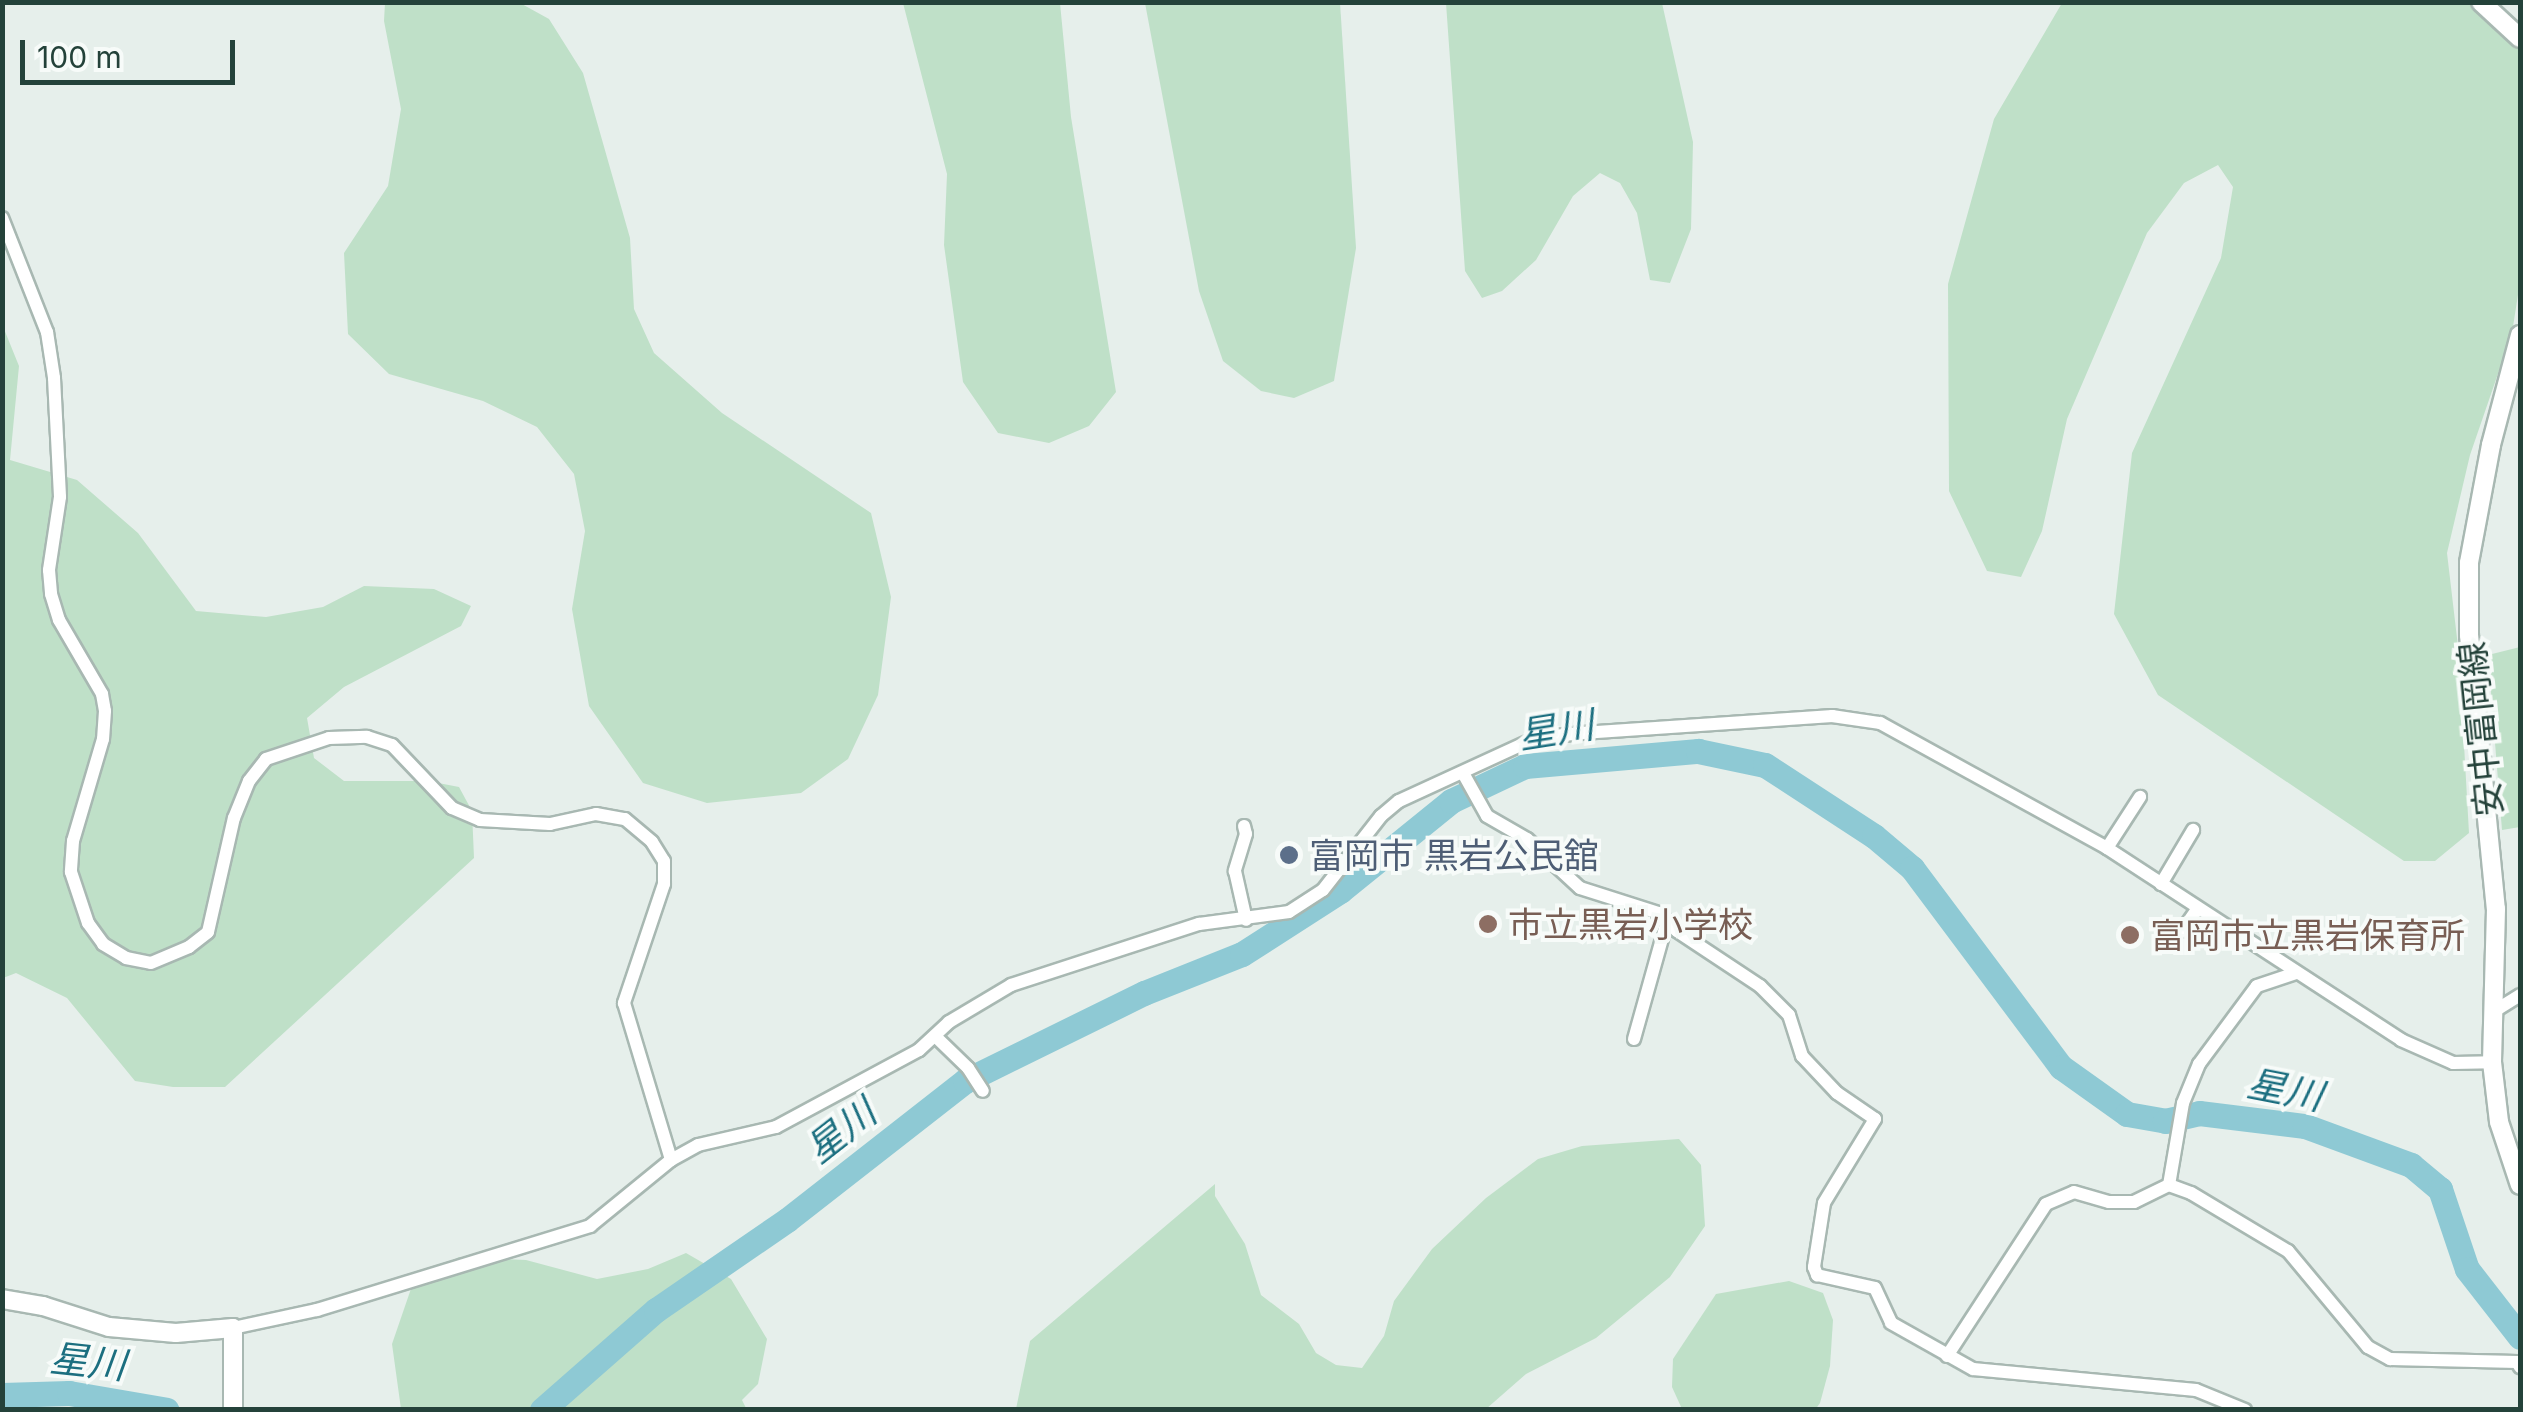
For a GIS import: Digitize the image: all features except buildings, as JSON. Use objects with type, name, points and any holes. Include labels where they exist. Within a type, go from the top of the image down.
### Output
[{"type":"main road","points":[[2482,2],[2520,38]]},
{"type":"main road","name":"安中富岡線","points":[[2519,1174],[2499,1122],[2492,1062],[2494,874],[2469,635],[2469,563],[2492,445],[2520,336]]},
{"type":"main road","points":[[2,1300],[43,1306],[108,1328],[176,1333],[233,1328],[234,1408]]},
{"type":"street","points":[[2,218],[47,332],[54,378],[60,497],[50,594],[58,620],[102,694],[106,711],[103,739],[74,841],[70,872],[88,923],[103,944],[126,958],[150,963],[189,947],[208,932],[234,818],[249,781],[266,759],[329,738],[367,736],[392,745],[410,759],[436,794],[452,808],[480,820],[550,824],[596,814],[625,819],[652,842],[664,861],[664,884],[624,1003],[671,1160]]},
{"type":"street","points":[[233,1328],[317,1310],[590,1226],[671,1160],[698,1145],[776,1127],[884,1071],[976,1003],[1012,985],[1199,924],[1289,912],[1324,890],[1380,816],[1399,801],[1464,775],[1536,738],[1832,716],[1880,723],[2107,848],[2420,1050],[2453,1063],[2492,1062]]},
{"type":"street","points":[[1464,775],[1487,816],[1528,839],[1580,888],[1659,913],[1760,986],[1789,1015],[1802,1056],[1837,1094],[1875,1119],[1824,1204],[1816,1275],[1875,1288],[1891,1322],[1973,1369],[2196,1390],[2244,1410]]},
{"type":"street","points":[[2107,848],[2140,797]]},
{"type":"street","points":[[1244,826],[1246,834],[1235,870],[1246,920]]},
{"type":"street","points":[[2161,884],[2193,830]]},
{"type":"street","points":[[2182,931],[2198,908]]},
{"type":"street","points":[[1634,1038],[1667,921]]},
{"type":"street","points":[[2168,1185],[2183,1103],[2200,1064],[2257,986],[2296,973]]},
{"type":"street","points":[[2493,1012],[2520,994]]},
{"type":"street","points":[[934,1036],[968,1068],[983,1091]]},
{"type":"street","points":[[1947,1356],[2046,1204],[2074,1192],[2108,1202],[2134,1202],[2168,1185],[2191,1193],[2288,1251],[2368,1346],[2390,1359],[2517,1362],[2520,1366]]},
{"type":"green space","points":[[385,3],[520,3],[549,19],[583,73],[630,238],[634,309],[654,353],[722,413],[871,513],[891,597],[878,695],[848,759],[801,793],[707,803],[643,783],[589,706],[572,609],[585,531],[574,474],[537,427],[483,401],[389,374],[348,334],[344,253],[388,186],[401,109],[384,21]]},
{"type":"green space","points":[[903,3],[1060,3],[1071,117],[1116,392],[1089,426],[1049,443],[998,433],[963,382],[944,245],[947,174]]},
{"type":"green space","points":[[1145,3],[1340,3],[1356,248],[1334,381],[1294,398],[1261,391],[1223,361],[1199,291]]},
{"type":"green space","points":[[1446,3],[1662,3],[1693,142],[1691,229],[1670,283],[1650,280],[1637,213],[1620,183],[1600,173],[1573,196],[1536,260],[1502,291],[1482,298],[1465,271]]},
{"type":"green space","points":[[2062,3],[2469,3],[2520,50],[2520,282],[2512,333],[2470,455],[2447,553],[2459,655],[2469,833],[2435,861],[2404,861],[2158,695],[2114,614],[2132,453],[2221,258],[2233,187],[2218,165],[2184,183],[2147,233],[2067,419],[2042,531],[2021,577],[1987,571],[1949,491],[1948,284],[1994,119]]},
{"type":"green space","points":[[2,324],[19,366],[10,460],[77,480],[138,533],[196,611],[266,617],[323,607],[364,586],[434,589],[471,606],[461,626],[344,687],[307,718],[314,758],[344,781],[428,781],[459,787],[472,811],[474,858],[225,1087],[173,1087],[135,1081],[67,998],[16,973],[3,978]]},
{"type":"green space","points":[[2520,647],[2520,827],[2502,830],[2488,655]]},
{"type":"green space","points":[[1679,1139],[1701,1165],[1705,1226],[1670,1277],[1596,1338],[1526,1374],[1486,1409],[1016,1409],[1030,1341],[1215,1184],[1215,1196],[1245,1244],[1261,1295],[1299,1324],[1316,1353],[1336,1365],[1362,1368],[1384,1336],[1394,1301],[1432,1249],[1486,1198],[1538,1159],[1582,1146]]},
{"type":"green space","points":[[686,1253],[731,1279],[767,1339],[758,1384],[742,1400],[747,1410],[401,1409],[392,1344],[414,1280],[459,1257],[526,1260],[597,1279],[648,1269]]},
{"type":"green space","points":[[1789,1281],[1823,1293],[1833,1320],[1830,1366],[1815,1410],[1682,1409],[1672,1387],[1673,1359],[1716,1294]]},
{"type":"waterway","name":"星川","points":[[542,1410],[656,1310],[787,1220],[965,1081],[1144,993],[1242,954],[1340,891],[1451,801],[1525,766],[1698,751],[1765,765],[1874,836],[1912,868],[2061,1067],[2127,1114],[2165,1121],[2199,1113],[2305,1126],[2411,1165],[2440,1189],[2467,1269],[2520,1337]]},
{"type":"waterway","name":"星川","points":[[2,1395],[69,1393],[167,1410]]},
{"type":"place","name":"富岡市 黒岩公民舘","points":[[1289,855]]},
{"type":"place","name":"市立黒岩小学校","points":[[1488,924]]},
{"type":"place","name":"富岡市立黒岩保育所","points":[[2130,935]]}]
